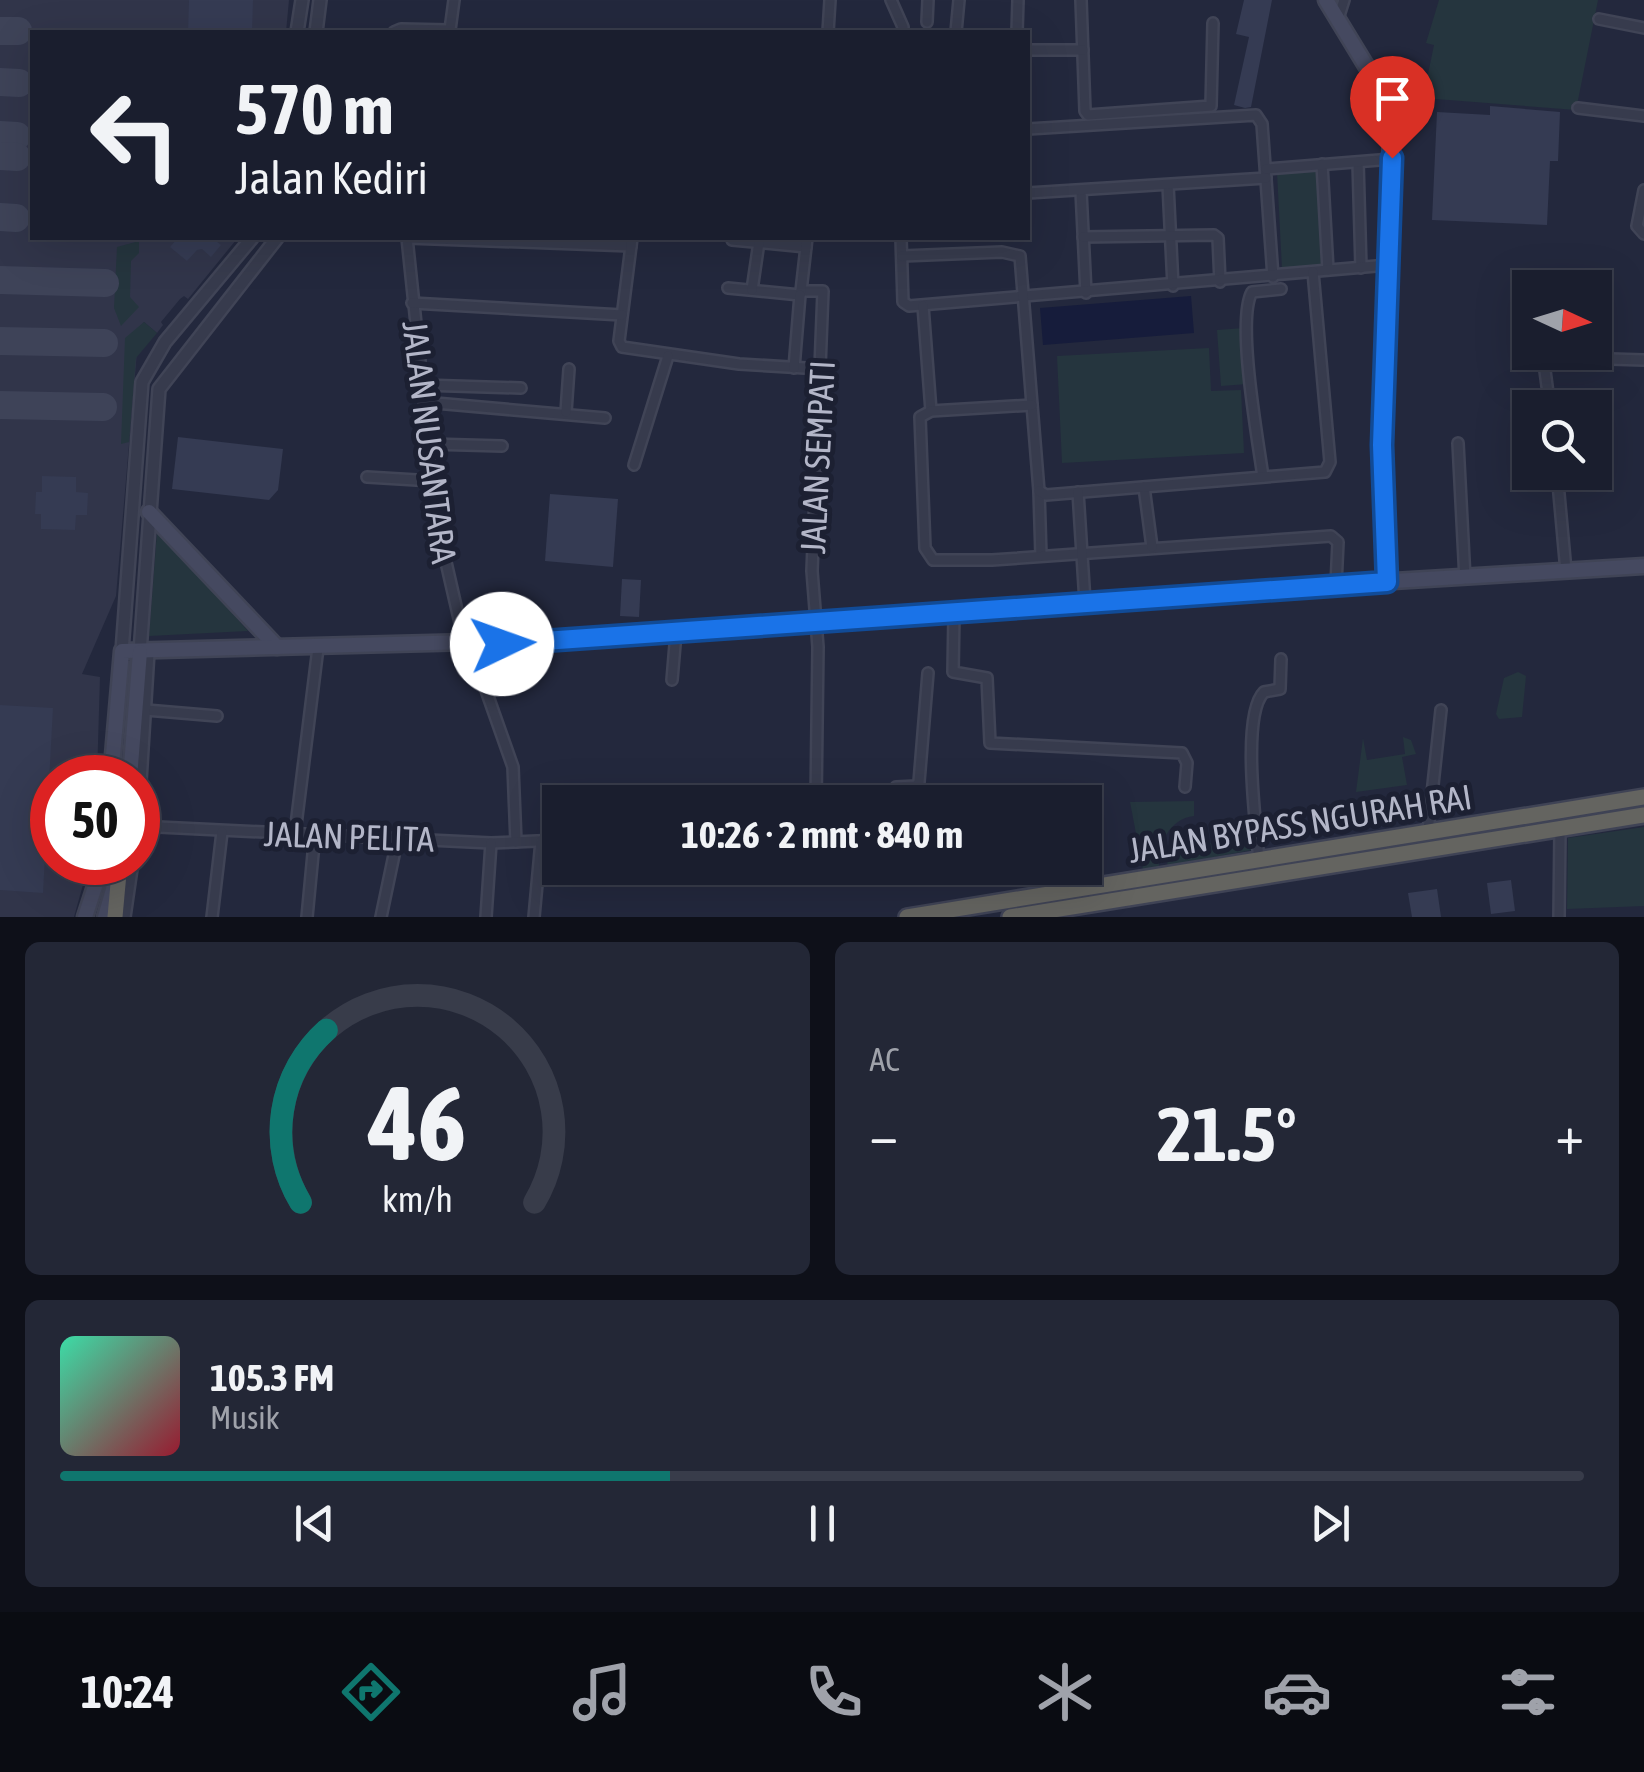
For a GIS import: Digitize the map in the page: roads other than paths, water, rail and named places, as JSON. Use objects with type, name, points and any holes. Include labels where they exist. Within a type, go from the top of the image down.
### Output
[{"type":"highway","name":"JALAN BYPASS NGURAH RAI","points":[[1010,917],[1259,862],[1644,797]]},
{"type":"highway","name":"JALAN BYPASS NGURAH RAI","points":[[907,917],[1066,906],[1644,815]]},
{"type":"highway","points":[[1501,820],[1504,840]]},
{"type":"highway","points":[[117,915],[119,885]]},
{"type":"main road","points":[[1326,0],[1386,106],[1392,158],[1382,445],[1387,582]]},
{"type":"main road","points":[[149,512],[278,647]]},
{"type":"main road","points":[[113,755],[122,651],[467,645],[1644,566]]},
{"type":"main road","points":[[133,755],[144,652]]},
{"type":"main road","points":[[85,917],[95,885]]},
{"type":"street","points":[[399,30],[451,29],[454,0]]},
{"type":"street","points":[[828,30],[830,0]]},
{"type":"street","points":[[891,0],[903,27]]},
{"type":"street","points":[[927,22],[928,0]]},
{"type":"street","points":[[956,30],[959,0]]},
{"type":"street","points":[[1017,30],[1018,0]]},
{"type":"street","points":[[1081,0],[1088,115],[1104,120],[1252,113],[1262,124],[1273,277]]},
{"type":"street","points":[[1338,19],[1344,0]]},
{"type":"street","points":[[298,30],[301,3],[320,4],[316,30]]},
{"type":"street","points":[[1599,19],[1644,28]]},
{"type":"street","points":[[1030,129],[1210,106],[1213,24]]},
{"type":"street","points":[[1030,50],[1083,50]]},
{"type":"street","points":[[1578,108],[1644,116]]},
{"type":"street","points":[[1030,193],[1168,185],[1392,158]]},
{"type":"street","points":[[1358,162],[1362,268]]},
{"type":"street","points":[[1322,164],[1328,270]]},
{"type":"street","points":[[1168,185],[1174,286]]},
{"type":"street","points":[[1640,230],[1644,190]]},
{"type":"street","points":[[1081,191],[1086,293]]},
{"type":"street","points":[[1083,236],[1216,235],[1220,282]]},
{"type":"street","points":[[122,651],[142,382],[151,362],[250,240]]},
{"type":"street","points":[[143,755],[149,512],[159,389],[275,240]]},
{"type":"street","name":"JALAN NUSANTARA","points":[[407,240],[445,566],[467,645],[512,766],[516,842]]},
{"type":"street","points":[[519,240],[631,242],[620,346],[668,356],[822,370]]},
{"type":"street","points":[[732,240],[806,242],[794,368]]},
{"type":"street","points":[[902,240],[903,302],[909,306],[1389,265]]},
{"type":"street","points":[[752,290],[759,242]]},
{"type":"street","points":[[902,256],[1017,252],[1026,297],[1040,556]]},
{"type":"street","points":[[1039,491],[1046,495],[1324,472],[1330,462],[1312,272]]},
{"type":"street","points":[[728,288],[800,293]]},
{"type":"street","points":[[1263,477],[1249,370],[1247,306],[1252,292],[1281,289]]},
{"type":"street","name":"JALAN SEMPATI","points":[[800,293],[823,291],[812,571],[816,624],[816,785]]},
{"type":"street","points":[[412,302],[622,315]]},
{"type":"street","points":[[923,306],[931,411]]},
{"type":"street","points":[[187,318],[203,330]]},
{"type":"street","points":[[634,465],[668,356]]},
{"type":"street","points":[[1612,358],[1644,360]]},
{"type":"street","points":[[566,412],[569,369]]},
{"type":"street","points":[[422,385],[521,388]]},
{"type":"street","points":[[424,402],[606,418]]},
{"type":"street","points":[[1032,405],[931,411],[918,422],[928,556],[939,561],[1040,556],[1331,536],[1338,542],[1336,586]]},
{"type":"street","points":[[1458,443],[1465,580]]},
{"type":"street","points":[[430,444],[502,446]]},
{"type":"street","points":[[367,478],[433,480]]},
{"type":"street","points":[[1144,487],[1152,547]]},
{"type":"street","points":[[1559,490],[1566,571]]},
{"type":"street","points":[[1078,492],[1085,602]]},
{"type":"street","points":[[954,614],[953,672],[986,678],[990,743],[1182,753],[1188,762],[1185,788]]},
{"type":"street","points":[[672,680],[676,633]]},
{"type":"street","points":[[295,833],[318,648]]},
{"type":"street","points":[[1259,862],[1250,773],[1256,702],[1264,692],[1280,689],[1281,660]]},
{"type":"street","points":[[917,785],[928,673]]},
{"type":"street","points":[[146,710],[217,716]]},
{"type":"street","points":[[1428,831],[1441,710]]},
{"type":"street","name":"JALAN PELITA","points":[[160,829],[398,836],[491,843],[541,841]]},
{"type":"street","points":[[1559,917],[1560,830]]},
{"type":"street","points":[[212,917],[222,832]]},
{"type":"street","points":[[307,917],[315,833]]},
{"type":"street","points":[[381,917],[398,836]]},
{"type":"street","points":[[534,917],[541,841]]},
{"type":"street","points":[[486,917],[491,843]]},
{"type":"street","points":[[117,915],[126,885]]}]
